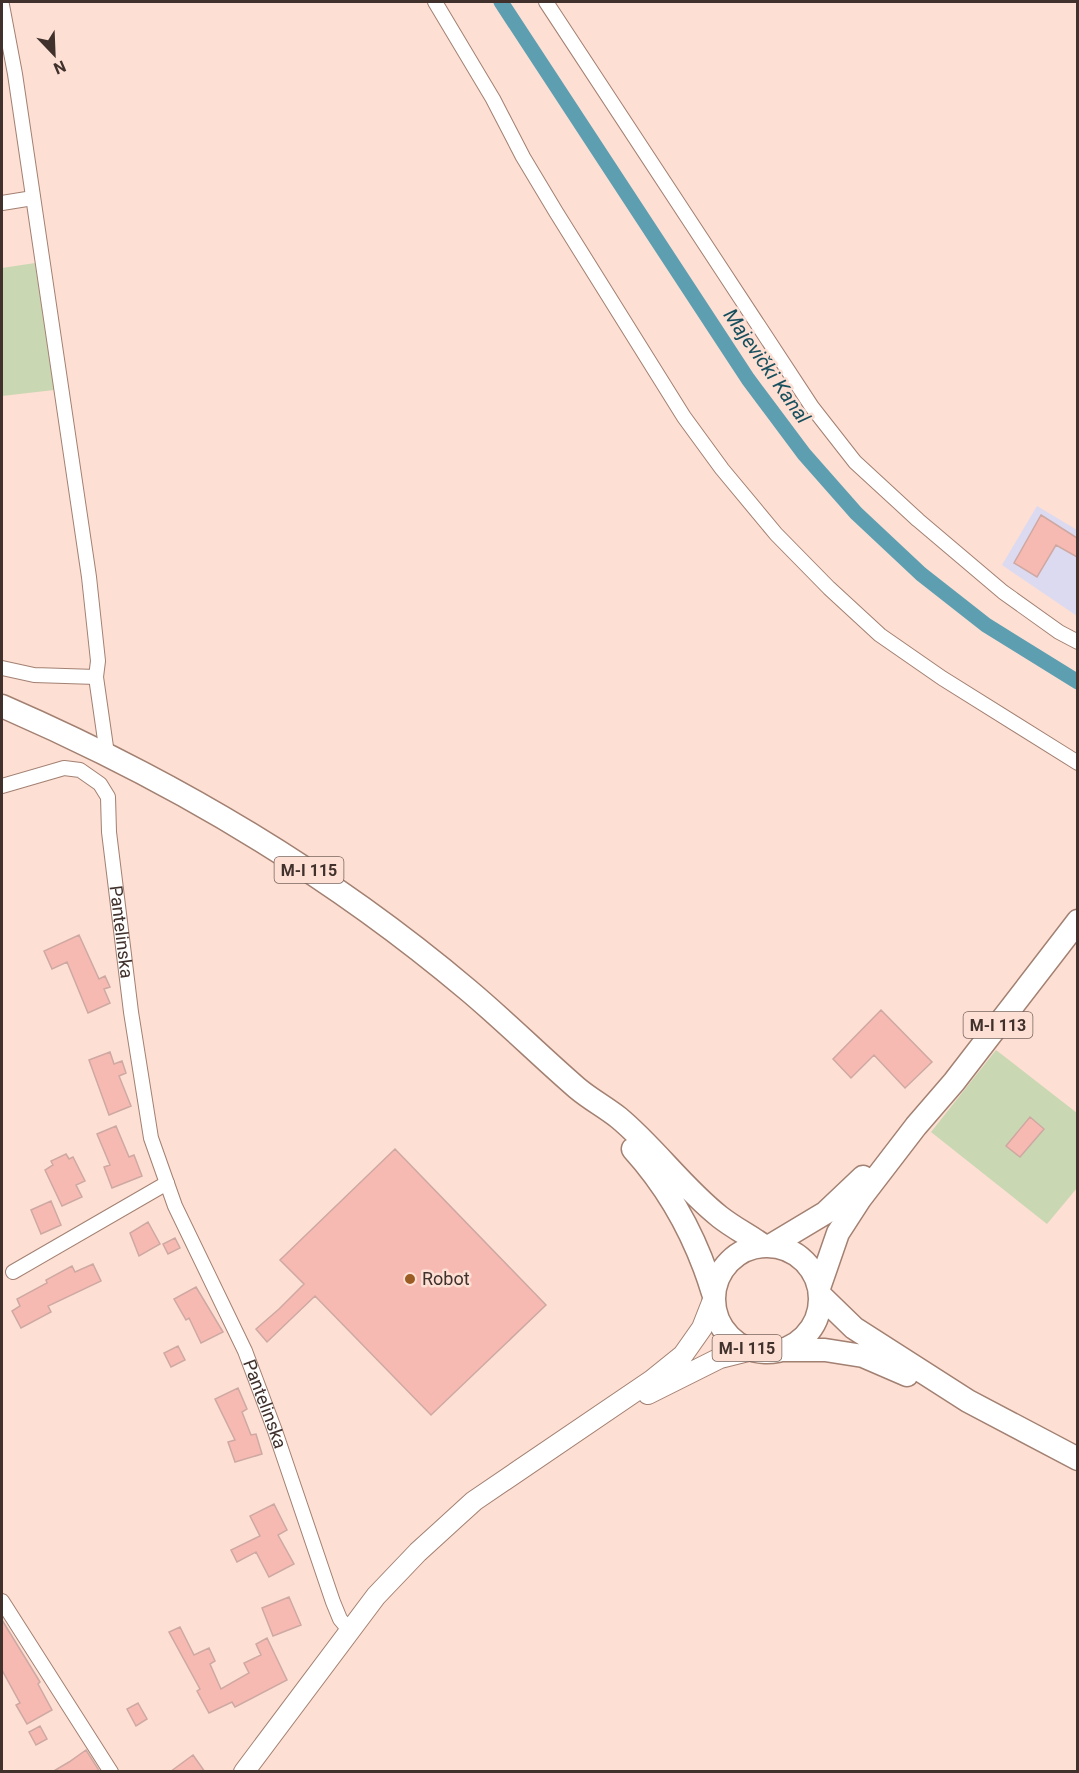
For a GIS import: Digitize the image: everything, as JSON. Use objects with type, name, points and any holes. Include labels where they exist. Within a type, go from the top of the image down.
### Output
[{"type":"main road","name":"M-I 115","points":[[2,706],[148,774],[249,832],[330,884],[466,988],[580,1090],[619,1118],[721,1218],[767,1246],[787,1249],[802,1258],[813,1271],[820,1292],[818,1313],[811,1329],[799,1342],[783,1350]]},
{"type":"main road","name":"M-I 113","points":[[820,1292],[838,1233],[860,1199],[916,1126],[954,1082],[1077,921]]},
{"type":"main road","name":"M-I 115","points":[[580,1090],[641,1158],[669,1196],[689,1229],[703,1260],[716,1317],[724,1331],[736,1343],[752,1350],[768,1353],[783,1350],[825,1350],[863,1356],[968,1401]]},
{"type":"main road","name":"M-I 113","points":[[767,1246],[825,1213],[916,1126]]},
{"type":"main road","points":[[244,1772],[376,1596],[452,1519],[495,1485],[652,1380],[682,1355],[702,1328],[717,1279],[725,1266],[735,1256],[749,1249],[767,1246]]},
{"type":"main road","name":"M-I 115","points":[[820,1292],[854,1328],[968,1401],[1077,1459]]},
{"type":"main road","points":[[579,1429],[720,1358],[752,1350]]},
{"type":"street","points":[[435,2],[493,99],[523,157],[684,417],[722,469],[776,534],[829,588],[880,635],[942,678],[1077,763]]},
{"type":"street","points":[[546,2],[812,407],[855,462],[918,520],[1003,592],[1077,642]]},
{"type":"street","points":[[2,5],[8,75],[33,198],[89,577],[98,661],[96,676],[107,754]]},
{"type":"street","points":[[2,203],[33,198]]},
{"type":"street","points":[[2,668],[34,675],[96,676]]},
{"type":"street","name":"Pantelinska","points":[[2,786],[64,768],[80,770],[100,784],[108,797],[109,832],[131,1012],[151,1138],[175,1206],[245,1351],[275,1431],[333,1602],[340,1619],[349,1630]]},
{"type":"street","points":[[13,1272],[167,1183]]},
{"type":"street","points":[[2,1601],[111,1772]]},
{"type":"shaded area","points":[[1037,506],[1077,530],[1077,616],[1002,565]]},
{"type":"green space","points":[[35,263],[54,390],[2,396],[2,268]]},
{"type":"green space","points":[[996,1050],[1077,1113],[1077,1188],[1047,1224],[931,1132]]},
{"type":"building","points":[[1041,515],[1077,538],[1077,557],[1056,545],[1037,577],[1014,563]]},
{"type":"building","points":[[79,935],[99,979],[105,976],[110,987],[104,989],[110,1003],[88,1013],[67,962],[52,969],[44,951]]},
{"type":"building","points":[[881,1010],[932,1062],[905,1088],[874,1055],[851,1078],[833,1059]]},
{"type":"building","points":[[110,1052],[114,1064],[122,1061],[126,1073],[119,1076],[131,1106],[109,1115],[89,1060]]},
{"type":"building","points":[[1030,1117],[1044,1129],[1020,1157],[1006,1146]]},
{"type":"building","points":[[116,1126],[129,1157],[134,1155],[142,1176],[112,1188],[104,1167],[110,1165],[97,1134]]},
{"type":"building","name":"Robot","points":[[395,1149],[546,1305],[431,1415],[315,1296],[267,1342],[256,1329],[304,1284],[280,1260]]},
{"type":"building","points":[[66,1154],[69,1159],[73,1157],[85,1181],[76,1185],[82,1197],[62,1206],[45,1170],[53,1165],[51,1161]]},
{"type":"building","points":[[51,1201],[61,1225],[41,1234],[31,1210]]},
{"type":"building","points":[[148,1222],[160,1244],[139,1256],[130,1233]]},
{"type":"building","points":[[175,1238],[180,1248],[168,1254],[163,1244]]},
{"type":"building","points":[[93,1264],[101,1281],[48,1306],[51,1312],[21,1328],[12,1311],[20,1306],[17,1299],[72,1266],[75,1272]]},
{"type":"building","points":[[196,1287],[223,1332],[201,1343],[189,1318],[186,1320],[174,1299]]},
{"type":"building","points":[[178,1346],[185,1360],[171,1367],[164,1353]]},
{"type":"building","points":[[238,1388],[247,1409],[242,1412],[251,1435],[256,1434],[262,1454],[235,1462],[228,1442],[235,1440],[215,1399]]},
{"type":"building","points":[[274,1504],[287,1530],[278,1535],[294,1564],[269,1577],[256,1552],[237,1562],[231,1550],[260,1536],[250,1516]]},
{"type":"building","points":[[289,1597],[301,1625],[273,1636],[262,1608]]},
{"type":"building","points":[[2,1620],[40,1682],[38,1684],[52,1710],[27,1724],[16,1705],[20,1703],[2,1670]]},
{"type":"building","points":[[180,1627],[194,1655],[209,1648],[215,1661],[210,1664],[221,1689],[249,1673],[244,1663],[261,1655],[256,1644],[267,1638],[287,1680],[235,1707],[232,1702],[209,1713],[197,1691],[200,1689],[169,1632]]},
{"type":"building","points":[[138,1703],[147,1719],[136,1726],[127,1709]]},
{"type":"building","points":[[40,1726],[47,1739],[36,1745],[29,1732]]},
{"type":"building","points":[[86,1750],[100,1772],[52,1772],[69,1762]]},
{"type":"building","points":[[193,1755],[205,1772],[170,1772]]},
{"type":"waterway","name":"Majevički Kanal","points":[[501,2],[748,379],[804,454],[856,513],[921,574],[986,625],[1078,682]]},
{"type":"place","name":"Robot","points":[[410,1279]]}]
